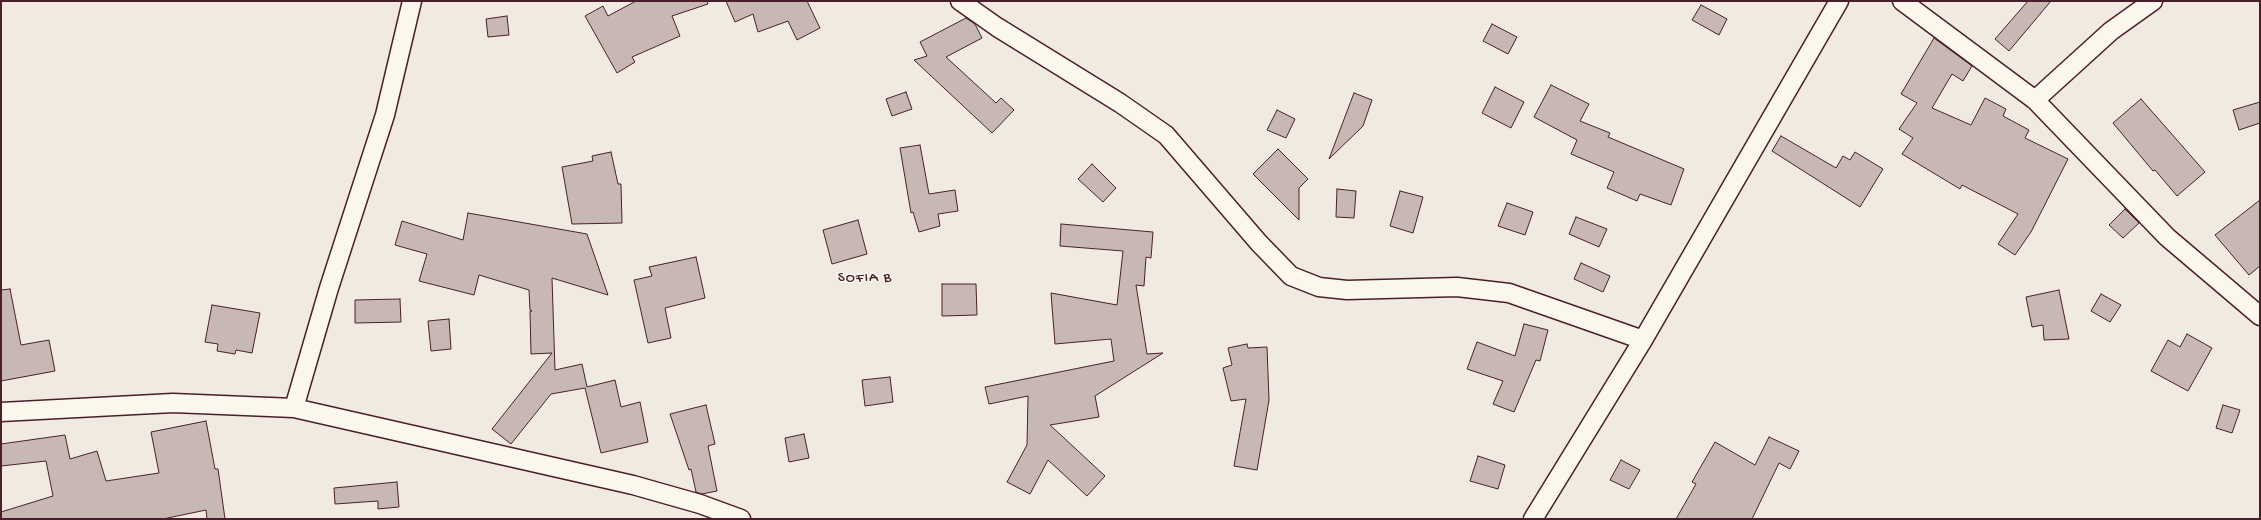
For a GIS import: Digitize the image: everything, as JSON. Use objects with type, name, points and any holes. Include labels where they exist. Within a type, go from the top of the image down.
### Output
[{"type":"street","points":[[294,408],[329,288],[386,116],[412,1]]},
{"type":"street","points":[[960,1],[997,27],[1120,102],[1166,135],[1259,243],[1291,276],[1319,287],[1347,290],[1457,287],[1510,293],[1643,340]]},
{"type":"street","points":[[1533,519],[1643,340],[1839,1]]},
{"type":"street","points":[[1902,1],[2034,100],[2167,237],[2260,316]]},
{"type":"street","points":[[2034,100],[2111,31],[2153,1]]},
{"type":"street","points":[[1,412],[173,404],[294,408],[633,485],[700,504],[741,519]]},
{"type":"building","points":[[636,1],[707,1],[708,4],[672,16],[680,36],[632,57],[635,62],[617,73],[585,16],[603,6],[608,16]]},
{"type":"building","points":[[726,1],[807,1],[820,28],[797,40],[788,21],[758,32],[753,14],[735,22]]},
{"type":"building","points":[[2028,1],[2051,1],[2009,51],[1995,39]]},
{"type":"building","points":[[1701,5],[1727,19],[1719,35],[1692,20]]},
{"type":"building","points":[[507,16],[509,35],[488,37],[486,19]]},
{"type":"building","points":[[966,18],[975,24],[982,38],[946,57],[996,103],[1001,98],[1014,110],[992,133],[914,60],[927,56],[920,42]]},
{"type":"building","points":[[1492,24],[1517,37],[1508,54],[1483,41]]},
{"type":"building","points":[[1934,38],[1972,66],[1963,81],[1952,74],[1932,108],[1971,125],[1985,98],[2006,109],[2003,116],[2029,130],[2025,138],[2068,159],[2031,232],[2015,255],[1998,244],[2018,214],[1962,185],[1960,189],[1902,154],[1913,138],[1899,129],[1917,103],[1901,94]]},
{"type":"building","points":[[1551,85],[1589,104],[1580,121],[1610,133],[1608,137],[1684,169],[1671,205],[1640,194],[1637,201],[1607,188],[1614,172],[1571,154],[1577,140],[1534,117]]},
{"type":"building","points":[[1495,87],[1524,102],[1511,128],[1482,113]]},
{"type":"building","points":[[906,92],[912,109],[892,116],[886,99]]},
{"type":"building","points":[[1354,93],[1372,100],[1363,126],[1329,159]]},
{"type":"building","points":[[2141,99],[2205,172],[2177,196],[2155,170],[2153,171],[2113,123]]},
{"type":"building","points":[[2260,102],[2260,123],[2239,130],[2233,110]]},
{"type":"building","points":[[1277,110],[1295,119],[1286,138],[1267,130]]},
{"type":"building","points":[[1781,136],[1836,168],[1843,156],[1850,160],[1855,152],[1883,169],[1860,207],[1772,151]]},
{"type":"building","points":[[920,145],[929,194],[955,190],[958,211],[938,214],[940,226],[919,232],[913,212],[911,213],[900,148]]},
{"type":"building","points":[[1278,149],[1308,179],[1299,188],[1299,220],[1253,174]]},
{"type":"building","points":[[611,152],[618,184],[621,184],[622,223],[572,224],[562,167],[593,161],[592,156]]},
{"type":"building","points":[[1092,164],[1116,188],[1103,202],[1078,179]]},
{"type":"building","points":[[1337,189],[1356,191],[1354,218],[1336,217]]},
{"type":"building","points":[[1400,191],[1423,197],[1413,233],[1390,226]]},
{"type":"building","points":[[2260,200],[2260,266],[2249,275],[2215,235]]},
{"type":"building","points":[[1507,203],[1533,212],[1525,235],[1498,226]]},
{"type":"building","points":[[2125,209],[2139,223],[2123,238],[2109,225]]},
{"type":"building","points":[[468,213],[587,234],[608,295],[552,278],[555,370],[582,364],[587,387],[615,380],[621,407],[640,402],[648,442],[601,453],[585,388],[551,394],[511,444],[492,429],[552,353],[531,354],[530,311],[532,311],[530,310],[529,290],[479,275],[474,295],[419,281],[427,254],[395,245],[402,221],[463,240]]},
{"type":"building","points":[[1576,217],[1607,229],[1599,247],[1569,234]]},
{"type":"building","points":[[858,220],[867,254],[832,264],[823,230]]},
{"type":"building","points":[[1061,224],[1153,232],[1151,258],[1146,257],[1144,286],[1136,285],[1147,354],[1163,353],[1095,396],[1099,417],[1050,425],[1105,476],[1087,496],[1048,460],[1030,494],[1007,482],[1027,445],[1028,396],[989,404],[985,387],[1114,361],[1111,339],[1055,344],[1051,293],[1117,305],[1123,251],[1060,246]]},
{"type":"building","points":[[696,257],[705,298],[665,308],[671,338],[648,343],[634,280],[652,276],[649,267]]},
{"type":"building","points":[[1581,263],[1610,276],[1603,292],[1574,279]]},
{"type":"building","points":[[942,284],[976,284],[977,315],[942,316]]},
{"type":"building","points":[[10,289],[21,345],[49,340],[55,371],[1,381],[1,290]]},
{"type":"building","points":[[2059,290],[2069,339],[2044,340],[2043,325],[2032,327],[2026,297]]},
{"type":"building","points":[[2101,294],[2121,305],[2110,322],[2091,311]]},
{"type":"building","points":[[400,299],[401,322],[355,323],[355,300]]},
{"type":"building","points":[[212,305],[260,313],[252,353],[236,350],[235,354],[217,351],[218,344],[205,342]]},
{"type":"building","points":[[449,319],[451,349],[431,351],[428,321]]},
{"type":"building","points":[[1524,324],[1548,330],[1540,361],[1536,360],[1514,412],[1493,404],[1503,381],[1467,369],[1477,342],[1515,356]]},
{"type":"building","points":[[2187,334],[2212,348],[2188,391],[2151,371],[2168,340],[2180,347]]},
{"type":"building","points":[[1247,344],[1248,348],[1267,347],[1269,400],[1257,470],[1234,466],[1246,399],[1231,401],[1223,368],[1232,365],[1228,348]]},
{"type":"building","points":[[890,377],[893,402],[865,406],[862,380]]},
{"type":"building","points":[[706,405],[715,444],[708,446],[717,491],[702,494],[696,492],[691,469],[689,470],[670,414]]},
{"type":"building","points":[[2223,405],[2240,410],[2232,433],[2216,428]]},
{"type":"building","points":[[206,421],[215,469],[218,469],[225,519],[207,519],[206,510],[163,519],[1,519],[1,512],[53,496],[46,461],[1,466],[1,444],[65,435],[70,459],[97,451],[106,481],[159,473],[151,432]]},
{"type":"building","points":[[804,434],[809,458],[789,462],[785,438]]},
{"type":"building","points":[[1769,437],[1799,451],[1790,469],[1779,463],[1752,519],[1676,519],[1696,484],[1692,482],[1715,442],[1755,465]]},
{"type":"building","points":[[1478,456],[1505,465],[1498,489],[1470,481]]},
{"type":"building","points":[[1621,460],[1640,470],[1629,489],[1610,480]]},
{"type":"building","points":[[397,482],[399,507],[378,509],[378,501],[335,504],[334,488]]},
{"type":"district","name":"SOFIA B","points":[[865,279]]}]
